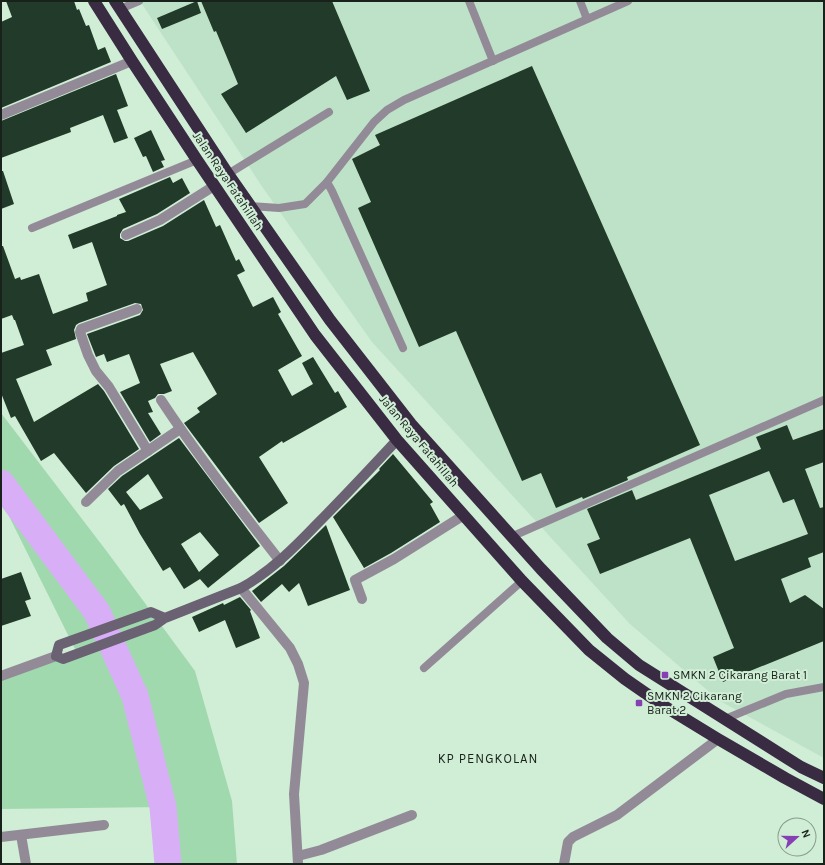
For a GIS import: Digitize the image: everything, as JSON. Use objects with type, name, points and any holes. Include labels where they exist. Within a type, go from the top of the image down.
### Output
[{"type":"highway","name":"Jalan Raya Fatahillah","points":[[94,1],[214,186],[315,335],[398,440],[522,581],[589,650],[625,680],[718,739],[824,799]]},
{"type":"highway","name":"Jalan Raya Fatahillah","points":[[117,5],[228,174],[330,320],[411,424],[541,569],[607,638],[639,665],[801,767],[824,778]]},
{"type":"street","points":[[1,115],[132,61]]},
{"type":"street","points":[[126,235],[160,220],[214,186]]},
{"type":"street","points":[[137,309],[81,329],[80,332],[88,355],[96,371],[109,387],[148,451]]},
{"type":"street","points":[[161,400],[220,484],[280,561]]},
{"type":"street","points":[[86,502],[118,471],[180,429]]},
{"type":"street","points":[[2,673],[60,657],[155,625],[165,618],[241,588],[252,582],[280,561],[398,440]]},
{"type":"street","points":[[362,599],[355,580],[394,559],[464,515]]},
{"type":"street","points":[[241,588],[290,648],[298,664],[304,683],[294,794],[298,860],[412,816]]},
{"type":"street","points":[[60,657],[58,645],[152,612],[165,618]]},
{"type":"street","points":[[564,864],[568,842],[573,837],[617,815],[718,739]]},
{"type":"street","points":[[1,837],[104,825]]},
{"type":"street","points":[[21,835],[26,864]]},
{"type":"lane","points":[[117,5],[139,1]]},
{"type":"lane","points":[[469,1],[493,61]]},
{"type":"lane","points":[[580,1],[587,19]]},
{"type":"lane","points":[[250,206],[280,208],[304,204],[327,182],[363,134],[387,110],[404,100],[628,1]]},
{"type":"lane","points":[[228,174],[328,112]]},
{"type":"lane","points":[[32,228],[197,160]]},
{"type":"lane","points":[[327,182],[403,348]]},
{"type":"lane","points":[[513,536],[824,400]]},
{"type":"lane","points":[[424,668],[522,581]]},
{"type":"lane","points":[[725,719],[786,694],[824,687]]},
{"type":"shaded area","points":[[140,1],[824,1],[824,758],[720,701],[630,624],[372,342],[263,188]]},
{"type":"shaded area","points":[[1,413],[108,553],[195,671],[232,801],[237,864],[168,864],[163,807],[1,809],[1,679],[76,651],[1,500]]},
{"type":"building","points":[[6,1],[74,1],[86,26],[89,25],[98,50],[105,47],[111,62],[1,108],[1,22],[12,17]]},
{"type":"building","points":[[197,1],[201,13],[162,29],[157,18]]},
{"type":"building","points":[[201,1],[332,1],[370,91],[347,100],[336,76],[246,133],[221,94],[238,84],[216,31],[214,32]]},
{"type":"building","points":[[532,66],[700,445],[627,477],[628,480],[583,499],[582,497],[556,508],[541,473],[522,481],[456,331],[419,347],[358,208],[371,202],[352,159],[380,145],[375,135]]},
{"type":"building","points":[[116,74],[128,106],[117,110],[128,138],[114,143],[103,115],[70,128],[71,132],[1,158],[1,121]]},
{"type":"building","points":[[151,130],[165,160],[161,161],[164,167],[153,172],[146,156],[143,157],[134,138]]},
{"type":"building","points":[[1,171],[3,171],[14,204],[1,209]]},
{"type":"building","points":[[170,177],[173,183],[182,178],[190,193],[157,214],[123,229],[120,234],[120,238],[128,241],[163,226],[204,200],[216,227],[220,225],[236,261],[239,259],[245,271],[237,275],[253,307],[273,297],[281,312],[278,314],[302,356],[278,370],[292,396],[313,384],[302,363],[313,357],[335,393],[338,391],[347,407],[283,443],[282,441],[259,457],[288,503],[259,523],[184,423],[200,412],[197,408],[217,394],[193,352],[160,364],[172,391],[164,394],[158,394],[155,398],[148,401],[153,412],[148,413],[161,434],[150,442],[120,392],[140,383],[129,354],[107,362],[104,354],[96,357],[87,334],[140,315],[143,310],[141,304],[135,303],[79,323],[76,325],[74,330],[76,339],[46,350],[52,365],[16,379],[34,422],[98,384],[104,391],[139,449],[114,466],[86,493],[54,453],[41,461],[15,416],[11,418],[1,393],[1,353],[24,345],[12,315],[1,319],[1,246],[3,246],[15,279],[20,277],[21,280],[39,274],[53,314],[88,301],[86,293],[107,285],[92,242],[73,249],[68,235],[126,212],[119,199]]},
{"type":"building","points":[[787,425],[793,440],[824,429],[824,462],[805,469],[820,508],[824,507],[824,552],[808,558],[811,567],[781,579],[790,603],[805,595],[824,609],[824,641],[723,682],[713,657],[734,648],[690,538],[600,574],[587,544],[600,539],[587,509],[632,490],[636,500],[761,449],[756,437]],"holes":[[[769,471],[783,503],[794,499],[808,534],[735,561],[709,495]]]},
{"type":"building","points":[[179,438],[260,546],[208,588],[200,579],[184,589],[170,567],[163,571],[140,534],[124,504],[121,506],[108,489],[122,476]],"holes":[[[148,474],[163,498],[140,510],[126,492]],[[200,532],[219,555],[199,572],[181,544]]]},
{"type":"building","points":[[393,454],[433,502],[430,504],[440,522],[364,568],[333,517],[380,470],[379,469]]},
{"type":"building","points":[[326,525],[350,590],[308,606],[299,583],[289,592],[282,584],[261,602],[252,591],[284,566]]},
{"type":"building","points":[[21,572],[31,599],[25,601],[31,616],[1,626],[1,579]]},
{"type":"building","points":[[240,597],[251,610],[250,611],[260,638],[236,648],[225,620],[199,632],[192,617],[223,603],[224,605]]},
{"type":"waterway","points":[[1,483],[97,612],[135,696],[163,807],[168,864]]},
{"type":"place","name":"SMKN 2 Cikarang Barat 1","points":[[665,675]]},
{"type":"place","name":"SMKN 2 Cikarang Barat 2","points":[[639,703]]},
{"type":"district","name":"KP PENGKOLAN","points":[[488,758]]}]
